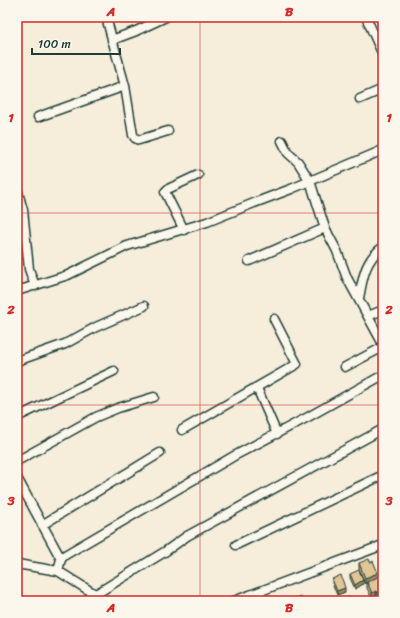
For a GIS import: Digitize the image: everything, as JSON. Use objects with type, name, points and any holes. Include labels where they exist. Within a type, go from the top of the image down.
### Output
[{"type":"street","points":[[106,17],[124,86],[133,135],[139,140],[168,131]]},
{"type":"street","points":[[112,40],[166,17]]},
{"type":"street","points":[[366,17],[383,55]]},
{"type":"street","points":[[38,117],[124,86]]},
{"type":"street","points":[[360,99],[383,89]]},
{"type":"street","points":[[282,141],[288,153],[298,162],[310,181],[325,228],[337,251],[347,278],[359,298],[383,346],[345,367]]},
{"type":"street","points":[[17,291],[68,275],[101,257],[127,246],[207,222],[383,150]]},
{"type":"street","points":[[184,230],[165,192],[168,189],[198,175]]},
{"type":"street","points":[[17,189],[23,210],[29,269],[35,286]]},
{"type":"street","points":[[249,262],[325,228]]},
{"type":"street","points":[[359,298],[365,268],[373,254],[383,247]]},
{"type":"street","points":[[17,361],[65,344],[144,306]]},
{"type":"street","points":[[368,316],[383,310]]},
{"type":"street","points":[[182,430],[297,364],[274,319]]},
{"type":"street","points":[[17,417],[114,370]]},
{"type":"street","points":[[58,571],[61,559],[65,555],[234,456],[277,434],[383,375]]},
{"type":"street","points":[[257,388],[277,434]]},
{"type":"street","points":[[17,461],[96,417],[118,408],[154,397]]},
{"type":"street","points":[[17,564],[58,571],[101,599],[187,536],[383,429]]},
{"type":"street","points":[[42,525],[160,452]]},
{"type":"street","points":[[236,545],[383,475]]},
{"type":"street","points":[[17,478],[61,559]]},
{"type":"street","points":[[234,601],[383,545]]},
{"type":"building","points":[[369,559],[370,562],[373,561],[378,573],[365,578],[359,563]]},
{"type":"building","points":[[383,562],[383,571],[380,563]]},
{"type":"building","points":[[359,570],[363,580],[355,585],[350,574]]},
{"type":"building","points":[[341,575],[345,588],[337,591],[332,579]]},
{"type":"building","points":[[380,576],[383,582],[383,591],[377,593],[376,591],[372,593],[367,582]]},
{"type":"building","points":[[301,596],[302,601],[293,601],[292,599]]},
{"type":"building","points":[[326,597],[328,601],[319,601],[319,600]]},
{"type":"building","points":[[349,597],[351,601],[342,600]]}]
